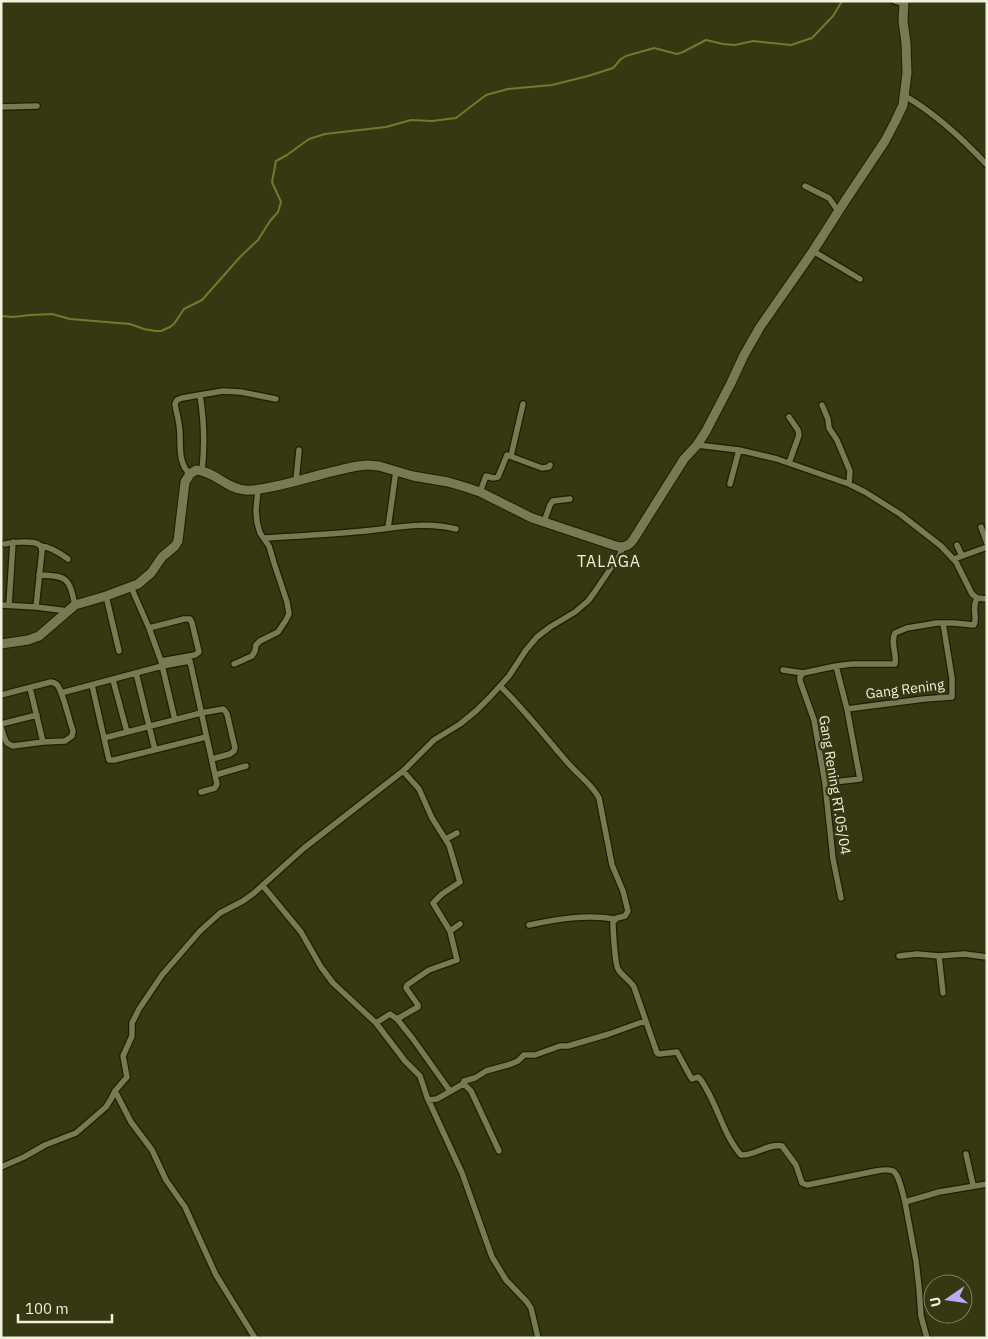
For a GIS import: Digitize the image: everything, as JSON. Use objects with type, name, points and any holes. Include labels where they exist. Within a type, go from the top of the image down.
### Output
[{"type":"street","points":[[1,605],[72,608],[131,587],[146,578],[162,557],[178,541],[184,487],[190,474],[196,470],[202,470],[238,489],[258,490],[367,464],[413,476],[448,482],[480,492],[523,514],[610,545],[623,547],[631,543],[684,459],[696,445],[725,396],[751,342],[891,132],[900,114],[907,73],[906,43],[901,2]]},
{"type":"street","points":[[904,96],[930,112],[959,136],[987,164]]},
{"type":"street","points":[[1,107],[37,106]]},
{"type":"street","points":[[805,186],[830,198],[838,211]]},
{"type":"street","points":[[813,251],[860,280]]},
{"type":"street","points":[[190,474],[186,471],[182,461],[180,424],[175,404],[177,400],[231,391],[276,399]]},
{"type":"street","points":[[200,395],[204,435],[202,470]]},
{"type":"street","points":[[511,456],[523,404]]},
{"type":"street","points":[[822,405],[828,419],[829,428],[837,440],[850,471],[849,484]]},
{"type":"street","points":[[789,417],[798,430],[799,435],[789,462]]},
{"type":"street","points":[[696,445],[739,450],[789,462],[849,484],[865,492],[900,514],[941,546],[960,567],[972,594],[977,598],[987,599]]},
{"type":"street","points":[[296,482],[299,450]]},
{"type":"street","points":[[730,484],[739,450]]},
{"type":"street","points":[[480,492],[486,476],[498,477],[507,455],[542,468],[550,466]]},
{"type":"street","points":[[388,528],[396,471]]},
{"type":"street","points":[[234,664],[252,656],[258,642],[278,632],[288,617],[289,611],[288,602],[269,546],[260,533],[257,522],[258,490]]},
{"type":"street","points":[[544,522],[553,501],[570,499]]},
{"type":"street","points":[[264,538],[405,526],[429,525],[456,529]]},
{"type":"street","points":[[981,527],[987,543]]},
{"type":"street","points":[[9,605],[13,542]]},
{"type":"street","points":[[5,544],[13,542],[37,544],[48,547],[68,559]]},
{"type":"street","points":[[957,544],[962,556]]},
{"type":"street","points":[[36,607],[41,546]]},
{"type":"street","points":[[1,1167],[45,1145],[76,1133],[106,1106],[127,1076],[123,1056],[132,1036],[133,1020],[162,975],[190,942],[214,917],[248,897],[262,886],[304,848],[403,771],[428,745],[464,721],[490,698],[509,676],[537,637],[588,601],[619,556],[623,547]]},
{"type":"street","points":[[954,559],[987,547]]},
{"type":"street","points":[[39,575],[65,579],[70,585],[72,608]]},
{"type":"street","points":[[131,587],[149,628],[161,664],[175,720]]},
{"type":"street","points":[[106,596],[119,651]]},
{"type":"street","points":[[783,670],[803,673],[852,664],[895,664],[892,640],[895,632],[937,623],[975,624],[973,606],[977,598]]},
{"type":"street","points":[[1,644],[28,640],[39,636],[72,608]]},
{"type":"street","points":[[60,693],[113,680],[161,664],[189,659],[199,652],[190,619],[149,628]]},
{"type":"street","name":"Gang Rening","points":[[847,709],[952,697],[952,678],[943,623]]},
{"type":"street","points":[[189,659],[217,784],[215,788],[201,792]]},
{"type":"street","points":[[825,783],[860,779],[847,709],[836,666]]},
{"type":"street","points":[[136,673],[154,750]]},
{"type":"street","name":"Gang Rening RT.05/04","points":[[803,673],[800,678],[814,720],[825,783],[833,859],[841,898]]},
{"type":"street","points":[[113,680],[127,732]]},
{"type":"street","points":[[1,695],[51,682],[57,684],[73,731],[72,736],[65,740],[13,746],[7,743],[1,725],[37,715]]},
{"type":"street","points":[[92,686],[109,760],[206,737]]},
{"type":"street","points":[[500,686],[596,793],[602,809],[612,865],[623,892],[628,911],[625,916],[615,919],[592,916],[575,917],[530,925]]},
{"type":"street","points":[[30,688],[43,742]]},
{"type":"street","points":[[104,738],[222,709],[226,711],[235,748],[230,754],[212,760]]},
{"type":"street","points":[[215,775],[246,766]]},
{"type":"street","points":[[397,1019],[418,1007],[406,988],[407,985],[432,968],[456,961],[457,958],[450,931],[433,903],[460,881],[446,839],[432,818],[419,788],[403,771]]},
{"type":"street","points":[[446,839],[457,832]]},
{"type":"street","points":[[262,886],[301,932],[321,967],[333,983],[376,1023],[405,1061],[420,1076],[428,1100],[462,1173],[492,1257],[506,1280],[531,1308],[538,1338]]},
{"type":"street","points":[[615,919],[613,922],[617,967],[634,987],[657,1053],[677,1052],[692,1079],[701,1079],[731,1141],[741,1155],[747,1155],[776,1145],[782,1146],[796,1164],[802,1182],[807,1185],[876,1171],[893,1171],[897,1177],[905,1202],[919,1288],[921,1316],[927,1338]]},
{"type":"street","points":[[450,931],[460,924]]},
{"type":"street","points":[[899,956],[964,954],[987,957]]},
{"type":"street","points":[[939,956],[944,993]]},
{"type":"street","points":[[376,1023],[390,1014],[397,1019],[450,1091]]},
{"type":"street","points":[[428,1100],[437,1099],[465,1081],[518,1061],[524,1055],[535,1055],[560,1046],[568,1046],[645,1021]]},
{"type":"street","points":[[463,1084],[471,1091],[499,1151]]},
{"type":"street","points":[[115,1091],[131,1122],[152,1150],[166,1180],[185,1207],[216,1275],[255,1338]]},
{"type":"street","points":[[966,1154],[973,1186]]},
{"type":"street","points":[[905,1202],[939,1192],[987,1184]]},
{"type":"waterway","points":[[1,316],[52,314],[70,319],[130,324],[144,329],[161,331],[174,324],[184,309],[202,300],[241,256],[258,240],[278,212],[281,202],[272,182],[276,161],[309,139],[325,134],[386,127],[411,120],[432,121],[456,118],[486,95],[508,89],[552,85],[588,76],[613,68],[626,56],[654,48],[677,54],[706,40],[735,45],[753,41],[791,45],[812,38],[833,16],[842,1]]},
{"type":"district","name":"TALAGA","points":[[609,561]]}]
